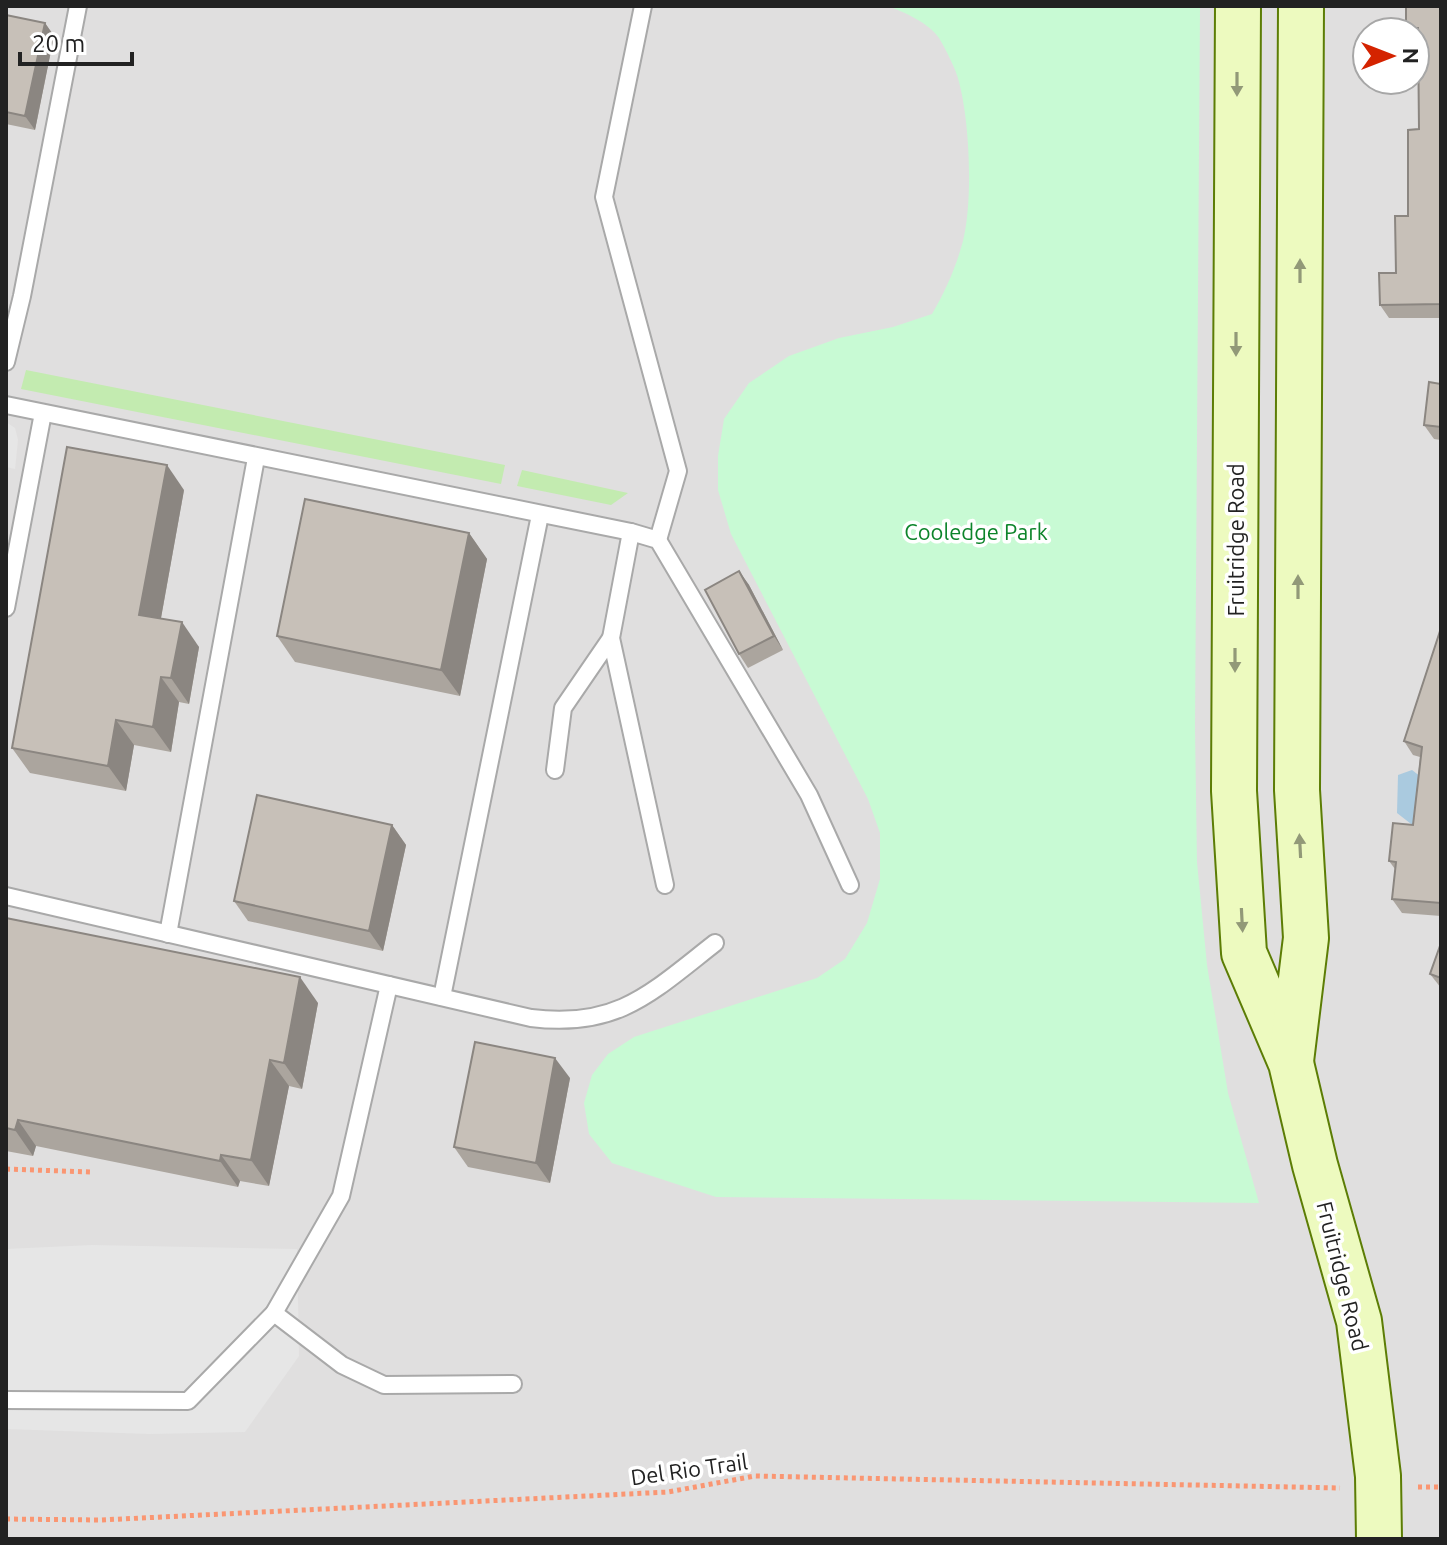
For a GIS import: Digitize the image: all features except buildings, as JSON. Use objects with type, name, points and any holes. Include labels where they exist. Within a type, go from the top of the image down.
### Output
[{"type":"main road","name":"Fruitridge Road","points":[[1238,6],[1234,791],[1244,953],[1291,1063],[1315,1165],[1359,1321],[1377,1461],[1379,1539]]},
{"type":"main road","name":"Fruitridge Road","points":[[1291,1063],[1306,938],[1297,790],[1301,6]]},
{"type":"lane","points":[[6,362],[22,296],[78,6]]},
{"type":"lane","points":[[643,6],[604,197],[678,471],[658,540]]},
{"type":"lane","points":[[6,405],[658,540],[809,795],[850,885]]},
{"type":"lane","points":[[6,608],[43,413]]},
{"type":"lane","points":[[168,934],[256,458]]},
{"type":"lane","points":[[442,997],[540,515]]},
{"type":"lane","points":[[631,532],[611,638],[665,885]]},
{"type":"lane","points":[[555,770],[563,708],[611,638]]},
{"type":"lane","points":[[6,896],[531,1018],[561,1022],[591,1019],[630,1005],[715,943]]},
{"type":"lane","points":[[6,1400],[188,1401],[274,1313],[341,1196],[389,985]]},
{"type":"lane","points":[[274,1313],[342,1365],[384,1385],[513,1384]]},
{"type":"path","points":[[6,1169],[90,1172]]},
{"type":"path","name":"Del Rio Trail","points":[[6,1519],[101,1520],[668,1492],[755,1476],[1329,1488]]},
{"type":"path","points":[[1425,1487],[1441,1487]]},
{"type":"shaded area","points":[[6,6],[1441,6],[1441,1539],[6,1539]]},
{"type":"shaded area","points":[[6,422],[15,428],[18,440],[15,469],[6,467]]},
{"type":"shaded area","points":[[92,1245],[297,1249],[299,1356],[245,1432],[150,1434],[6,1429],[6,1249]]},
{"type":"green space","name":"Cooledge Park","points":[[888,6],[1200,6],[1195,728],[1197,862],[1207,965],[1228,1093],[1259,1203],[716,1197],[612,1163],[589,1134],[584,1103],[592,1075],[608,1054],[634,1037],[817,978],[845,959],[867,923],[880,879],[880,833],[868,799],[731,534],[718,490],[718,456],[724,419],[749,383],[789,356],[839,338],[893,327],[932,314],[954,269],[966,224],[969,184],[966,119],[959,82],[948,54],[935,33],[916,19]]},
{"type":"green space","points":[[26,370],[505,465],[501,484],[21,389]]},
{"type":"green space","points":[[522,470],[628,493],[611,505],[517,486]]},
{"type":"water","points":[[1412,770],[1425,780],[1415,827],[1397,813],[1398,775]]}]
